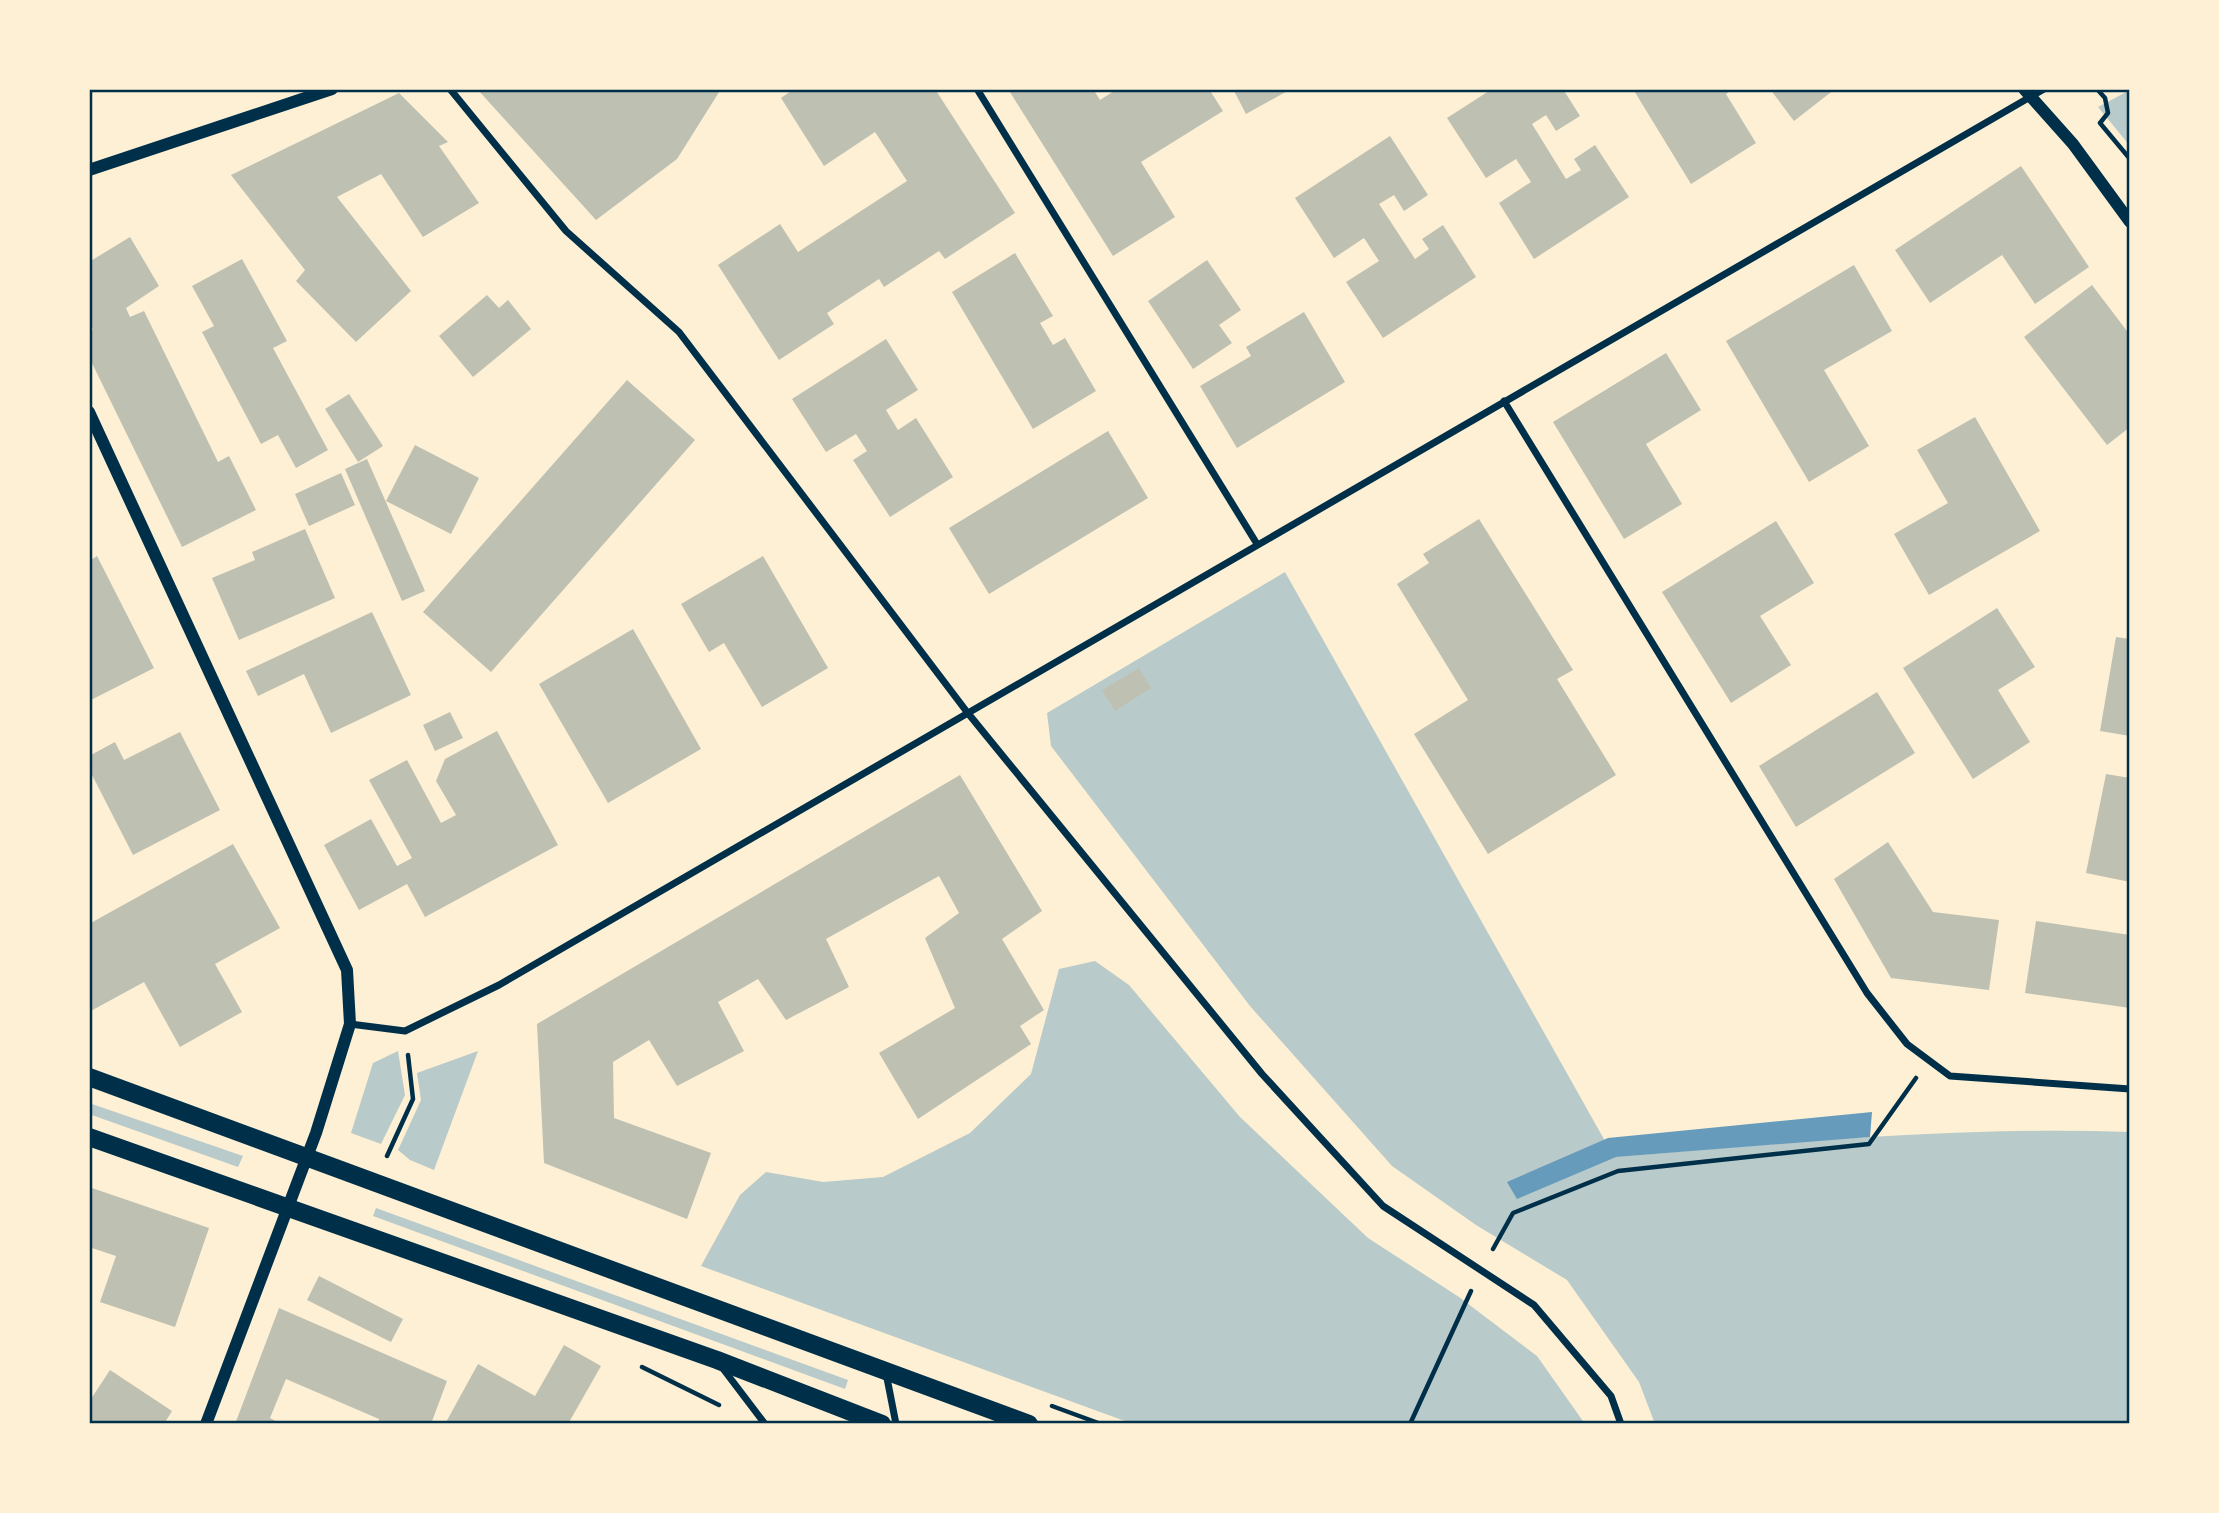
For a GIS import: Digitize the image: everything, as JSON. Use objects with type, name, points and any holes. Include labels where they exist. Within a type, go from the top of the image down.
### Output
[{"type":"main road","points":[[89,1077],[1029,1424]]},
{"type":"main road","points":[[89,1137],[717,1360],[881,1424]]},
{"type":"street","points":[[89,170],[318,91],[332,89]]},
{"type":"street","points":[[450,89],[566,231],[679,332],[967,712],[1262,1074],[1383,1206],[1534,1305],[1611,1396],[1621,1424]]},
{"type":"street","points":[[977,89],[1257,544]]},
{"type":"street","points":[[350,1024],[405,1031],[499,985],[1504,401],[2026,93],[2044,89]]},
{"type":"street","points":[[2026,93],[2073,144],[2130,222]]},
{"type":"street","points":[[1504,401],[1867,993],[1907,1044],[1950,1076],[2130,1089]]},
{"type":"street","points":[[89,412],[347,970],[350,1024],[308,1158],[206,1424]]},
{"type":"street","points":[[717,1360],[765,1424]]},
{"type":"street","points":[[886,1371],[895,1424]]},
{"type":"path","points":[[2097,89],[2105,98],[2108,113],[2100,123],[2130,159]]},
{"type":"path","points":[[386,1157],[413,1099],[405,1031]]},
{"type":"path","points":[[1410,1424],[1481,1270],[1513,1213],[1618,1171],[1869,1144],[1929,1060]]},
{"type":"shaded area","points":[[2130,90],[2130,146],[2098,107]]},
{"type":"shaded area","points":[[1285,572],[1614,1157],[1807,1141],[1936,1134],[2001,1131],[2130,1132],[2130,1424],[1655,1424],[1639,1382],[1567,1280],[1476,1225],[1392,1166],[1250,1006],[1051,746],[1047,713]]},
{"type":"shaded area","points":[[1095,961],[1129,985],[1240,1117],[1368,1238],[1459,1297],[1537,1356],[1585,1424],[1133,1424],[701,1266],[740,1195],[766,1172],[823,1182],[883,1177],[970,1133],[1031,1074],[1059,969]]},
{"type":"shaded area","points":[[398,1051],[405,1095],[381,1144],[351,1133],[373,1063]]},
{"type":"shaded area","points":[[478,1051],[434,1170],[410,1160],[398,1150],[421,1100],[417,1073]]},
{"type":"shaded area","points":[[89,1103],[243,1156],[238,1167],[89,1114]]},
{"type":"shaded area","points":[[376,1208],[848,1380],[845,1389],[373,1216]]},
{"type":"water","points":[[1872,1112],[1870,1137],[1616,1157],[1517,1199],[1507,1182],[1608,1138]]},
{"type":"building","points":[[721,89],[677,159],[596,220],[478,90]]},
{"type":"building","points":[[794,89],[935,89],[1015,213],[945,259],[939,251],[884,287],[879,279],[827,313],[834,324],[779,360],[718,265],[780,224],[798,252],[907,181],[875,132],[824,166],[781,98]]},
{"type":"building","points":[[1008,89],[1093,89],[1100,100],[1117,89],[1209,89],[1223,111],[1141,162],[1175,217],[1113,256]]},
{"type":"building","points":[[1233,89],[1291,89],[1246,114]]},
{"type":"building","points":[[1492,89],[1563,89],[1580,116],[1556,131],[1546,115],[1532,124],[1566,179],[1581,170],[1574,159],[1595,145],[1629,197],[1534,259],[1499,203],[1531,182],[1516,159],[1486,178],[1447,118]]},
{"type":"building","points":[[1633,89],[1733,89],[1726,94],[1756,143],[1691,184]]},
{"type":"building","points":[[1770,89],[1835,89],[1794,121]]},
{"type":"building","points":[[399,93],[448,142],[439,146],[479,203],[423,237],[381,174],[337,197],[411,291],[356,342],[296,281],[305,270],[231,175]]},
{"type":"building","points":[[1390,136],[1428,195],[1404,211],[1394,195],[1379,204],[1415,259],[1429,249],[1422,239],[1443,225],[1476,277],[1383,338],[1346,282],[1379,261],[1364,238],[1334,258],[1295,198]]},
{"type":"building","points":[[2021,166],[2089,267],[2035,304],[2002,255],[1930,303],[1895,250]]},
{"type":"building","points":[[130,237],[159,286],[126,308],[130,317],[144,311],[218,462],[229,456],[256,510],[182,547],[89,357],[89,332],[93,330],[89,321],[89,262]]},
{"type":"building","points":[[1015,253],[1053,316],[1040,323],[1053,345],[1065,338],[1096,391],[1033,429],[952,292]]},
{"type":"building","points":[[242,259],[287,341],[273,348],[328,450],[296,468],[278,435],[261,444],[202,332],[214,326],[192,286]]},
{"type":"building","points":[[1207,260],[1241,310],[1219,325],[1232,343],[1193,369],[1148,301]]},
{"type":"building","points":[[1854,265],[1892,331],[1824,370],[1869,446],[1809,482],[1726,341]]},
{"type":"building","points":[[2092,285],[2130,335],[2130,427],[2107,445],[2024,337]]},
{"type":"building","points":[[487,295],[499,308],[508,300],[531,329],[473,377],[439,336]]},
{"type":"building","points":[[1304,312],[1345,382],[1237,448],[1200,386],[1251,356],[1246,347]]},
{"type":"building","points":[[886,339],[918,390],[886,410],[898,430],[916,418],[953,477],[890,517],[853,460],[867,451],[856,434],[826,452],[792,399]]},
{"type":"building","points":[[1666,353],[1701,410],[1646,444],[1682,504],[1624,539],[1553,422]]},
{"type":"building","points":[[627,380],[695,440],[491,672],[423,612]]},
{"type":"building","points":[[349,394],[383,446],[358,462],[325,409]]},
{"type":"building","points":[[1975,417],[2040,531],[1929,595],[1894,534],[1948,503],[1917,450]]},
{"type":"building","points":[[1108,431],[1148,498],[989,594],[949,528]]},
{"type":"building","points":[[415,445],[479,478],[451,534],[386,501]]},
{"type":"building","points":[[367,459],[425,591],[402,601],[345,469]]},
{"type":"building","points":[[341,473],[355,505],[309,526],[295,494]]},
{"type":"building","points":[[1479,519],[1573,670],[1557,679],[1616,775],[1488,854],[1414,734],[1468,700],[1397,584],[1429,563],[1423,554]]},
{"type":"building","points":[[1776,521],[1814,583],[1760,616],[1791,665],[1731,703],[1662,592]]},
{"type":"building","points":[[305,529],[335,598],[239,640],[212,578],[255,560],[252,552]]},
{"type":"building","points":[[97,556],[154,668],[89,701],[89,561]]},
{"type":"building","points":[[763,556],[828,668],[762,707],[724,643],[709,652],[681,604]]},
{"type":"building","points":[[1997,608],[2035,667],[1998,690],[2030,742],[1973,779],[1903,668]]},
{"type":"building","points":[[372,612],[411,695],[331,733],[304,674],[258,696],[246,671]]},
{"type":"building","points":[[633,629],[701,749],[608,803],[539,684]]},
{"type":"building","points":[[2116,637],[2130,639],[2130,736],[2100,731]]},
{"type":"building","points":[[1139,668],[1151,688],[1115,711],[1102,690]]},
{"type":"building","points":[[1877,692],[1915,753],[1796,827],[1759,766]]},
{"type":"building","points":[[450,712],[463,738],[435,751],[423,725]]},
{"type":"building","points":[[497,731],[558,845],[425,917],[407,884],[359,910],[324,845],[371,819],[397,866],[412,858],[369,780],[407,760],[441,823],[456,815],[436,781],[445,759]]},
{"type":"building","points":[[180,732],[220,810],[133,855],[89,769],[89,756],[115,742],[124,760]]},
{"type":"building","points":[[2106,774],[2130,778],[2130,882],[2086,873]]},
{"type":"building","points":[[960,775],[1042,911],[1002,939],[1044,1010],[1020,1026],[1031,1044],[918,1119],[879,1053],[955,1008],[925,938],[959,913],[939,876],[826,939],[849,987],[786,1020],[758,979],[718,1002],[744,1051],[677,1086],[649,1040],[613,1062],[614,1118],[711,1153],[687,1219],[544,1163],[537,1024]]},
{"type":"building","points":[[1888,842],[1933,912],[1999,920],[1989,990],[1891,978],[1834,879]]},
{"type":"building","points":[[233,844],[280,928],[215,964],[242,1012],[180,1047],[144,982],[89,1012],[89,924]]},
{"type":"building","points":[[2036,921],[2130,935],[2130,1008],[2025,993]]},
{"type":"building","points":[[89,1187],[209,1228],[175,1327],[100,1302],[116,1256],[89,1247]]},
{"type":"building","points":[[319,1276],[403,1319],[391,1342],[307,1300]]},
{"type":"building","points":[[279,1308],[447,1381],[431,1424],[378,1424],[379,1419],[286,1379],[270,1418],[281,1424],[235,1424]]},
{"type":"building","points":[[564,1345],[601,1366],[568,1424],[445,1424],[478,1364],[535,1396]]},
{"type":"building","points":[[110,1370],[172,1411],[164,1424],[89,1424],[89,1402]]}]
